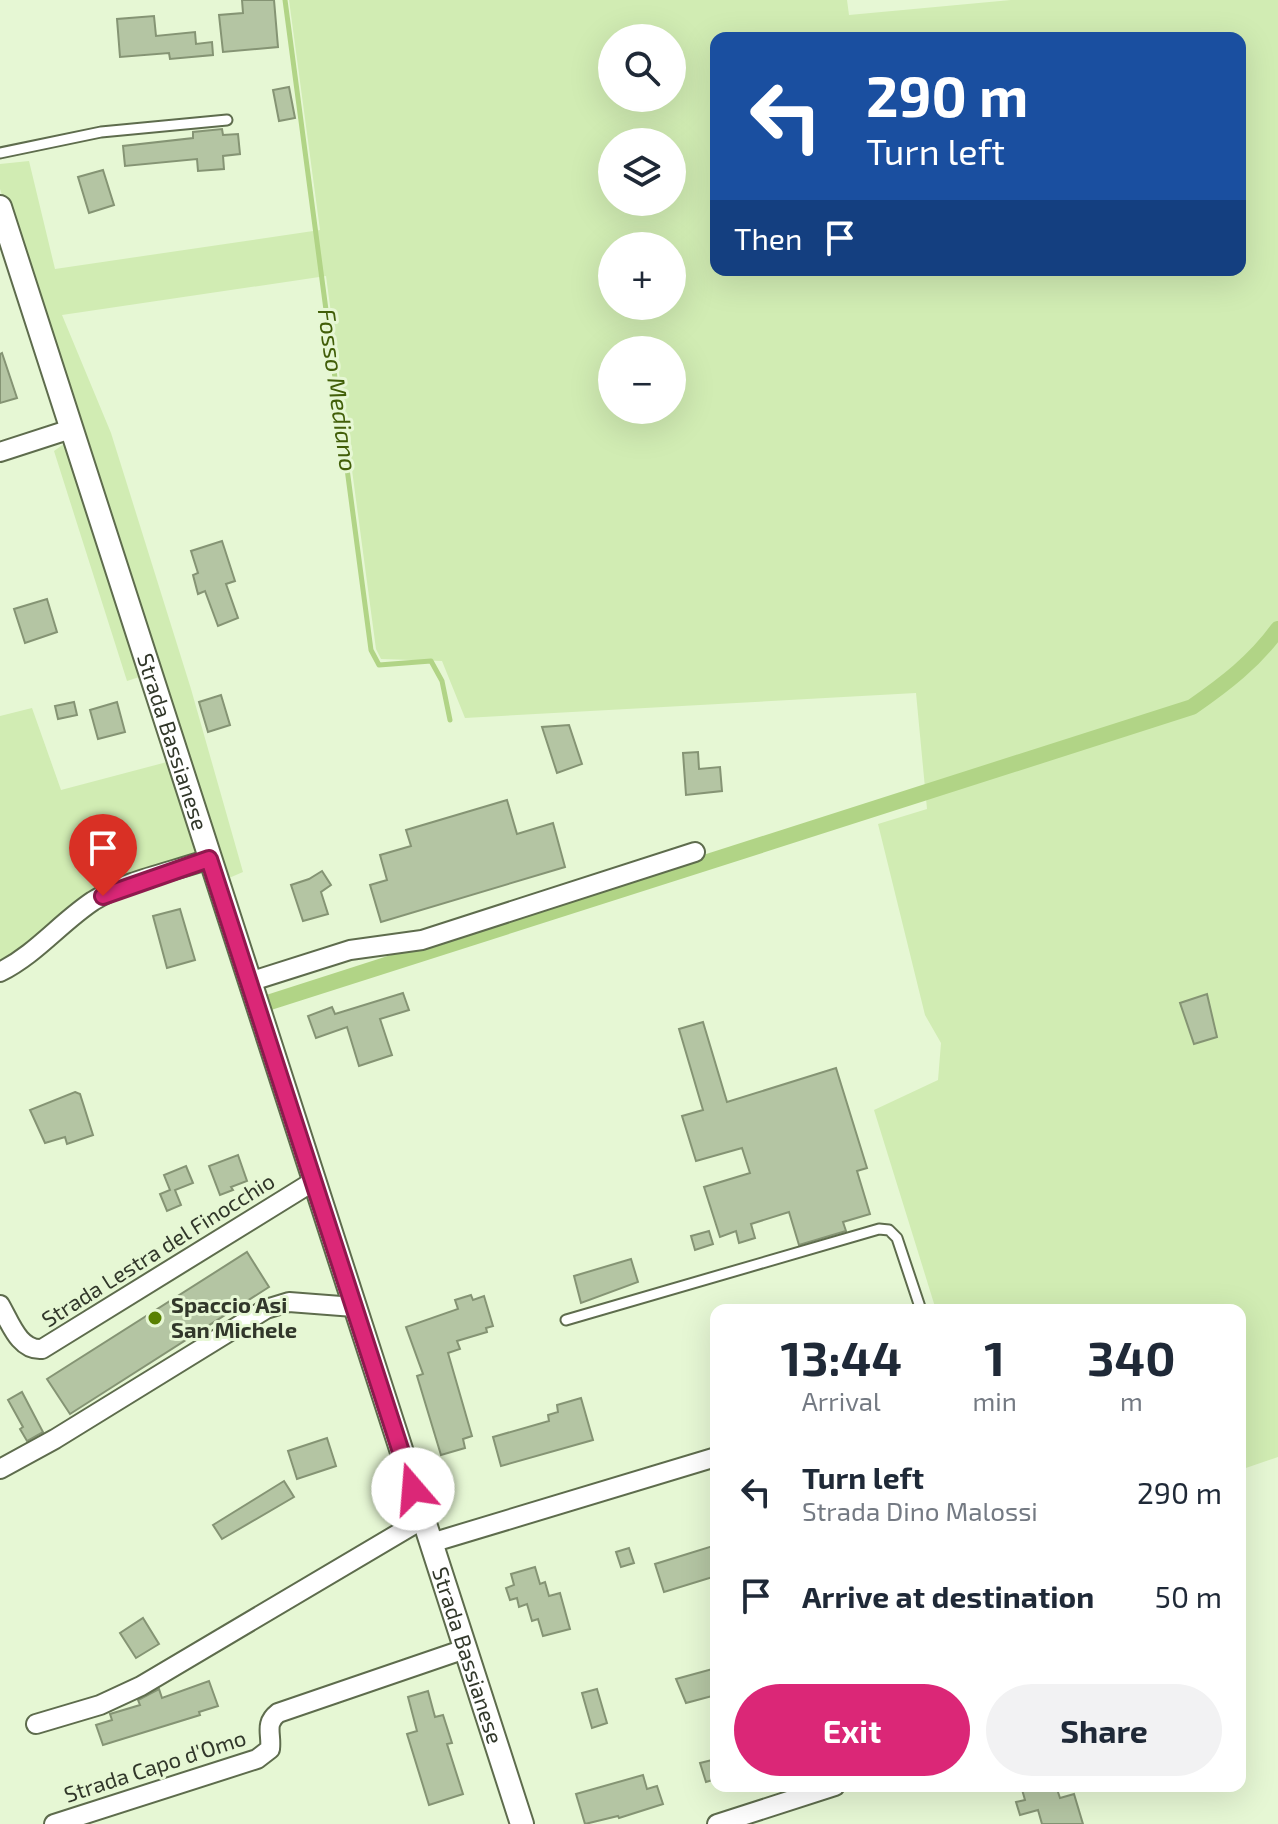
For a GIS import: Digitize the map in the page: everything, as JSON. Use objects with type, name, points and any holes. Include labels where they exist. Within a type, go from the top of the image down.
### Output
[{"type":"street","name":"Strada Bassianese","points":[[0,207],[522,1824]]},
{"type":"street","points":[[0,452],[71,429]]},
{"type":"street","points":[[249,982],[350,950],[422,940],[695,852]]},
{"type":"street","points":[[0,972],[31,954],[97,899],[209,859]]},
{"type":"street","name":"Strada Lestra del Finocchio","points":[[0,1305],[24,1344],[33,1350],[42,1349],[314,1181]]},
{"type":"street","points":[[0,1469],[55,1439],[266,1309],[289,1302],[354,1307]]},
{"type":"street","points":[[431,1543],[710,1459]]},
{"type":"street","points":[[36,1724],[100,1705],[141,1686],[423,1519]]},
{"type":"street","name":"Strada Capo d'Omo","points":[[54,1824],[257,1759],[270,1749],[268,1727],[278,1713],[465,1649]]},
{"type":"street","points":[[717,1824],[816,1792]]},
{"type":"lane","points":[[0,153],[101,132],[227,120]]},
{"type":"lane","points":[[566,1320],[885,1229],[897,1238],[919,1304]]},
{"type":"green space","points":[[289,0],[847,0],[849,15],[1011,0],[1278,0],[1278,1457],[1246,1468],[1246,1304],[934,1304],[874,1110],[938,1080],[941,1043],[925,1015],[878,824],[927,809],[916,693],[465,718],[442,661],[381,659],[376,649],[326,276],[62,315],[111,433],[191,689],[243,872],[222,881],[155,672],[127,681],[54,451],[79,433],[0,189],[0,164],[29,161],[55,269],[320,230]]},
{"type":"green space","points":[[32,708],[61,790],[167,762],[199,854],[89,895],[0,968],[0,716]]},
{"type":"building","points":[[242,0],[274,0],[278,47],[223,52],[219,15],[243,13]]},
{"type":"building","points":[[154,16],[156,36],[195,32],[196,44],[212,42],[213,55],[170,59],[169,53],[120,57],[117,19]]},
{"type":"building","points":[[289,87],[295,118],[279,121],[273,90]]},
{"type":"building","points":[[222,129],[223,135],[238,134],[240,154],[223,156],[224,169],[198,171],[197,159],[125,166],[123,146],[193,138],[193,132]]},
{"type":"building","points":[[103,170],[114,205],[89,213],[78,177]]},
{"type":"building","points":[[0,354],[17,398],[0,403]]},
{"type":"building","points":[[222,541],[235,581],[226,584],[238,618],[218,626],[205,591],[198,594],[193,575],[198,573],[191,551]]},
{"type":"building","points":[[47,599],[57,632],[25,643],[14,609]]},
{"type":"building","points":[[221,695],[230,725],[208,732],[199,702]]},
{"type":"building","points":[[74,702],[77,715],[58,719],[55,706]]},
{"type":"building","points":[[117,702],[125,732],[98,739],[90,710]]},
{"type":"building","points":[[569,725],[582,764],[557,773],[542,727]]},
{"type":"building","points":[[698,752],[699,769],[720,767],[722,791],[686,795],[683,753]]},
{"type":"building","points":[[507,800],[517,834],[553,823],[565,867],[381,922],[370,885],[387,880],[380,855],[411,846],[406,830]]},
{"type":"building","points":[[322,871],[331,885],[321,892],[328,914],[303,921],[291,885]]},
{"type":"building","points":[[180,909],[195,960],[167,968],[153,916]]},
{"type":"building","points":[[403,993],[409,1010],[380,1019],[392,1055],[359,1066],[347,1027],[316,1038],[308,1016],[332,1007],[335,1014]]},
{"type":"building","points":[[1207,994],[1217,1037],[1194,1044],[1180,1003]]},
{"type":"building","points":[[703,1022],[727,1102],[836,1068],[867,1168],[857,1171],[870,1214],[843,1222],[846,1231],[799,1245],[789,1212],[751,1224],[755,1238],[739,1243],[736,1231],[720,1237],[704,1187],[750,1173],[742,1148],[696,1161],[682,1116],[703,1110],[679,1029]]},
{"type":"building","points":[[75,1092],[80,1094],[93,1135],[67,1144],[65,1137],[45,1143],[30,1110]]},
{"type":"building","points":[[238,1155],[247,1181],[220,1195],[209,1166]]},
{"type":"building","points":[[186,1166],[193,1183],[175,1190],[181,1205],[167,1211],[160,1194],[170,1190],[164,1175]]},
{"type":"building","points":[[709,1231],[713,1244],[695,1250],[691,1236]]},
{"type":"building","points":[[247,1252],[269,1287],[70,1414],[47,1379]]},
{"type":"building","points":[[631,1259],[638,1282],[581,1303],[574,1276]]},
{"type":"building","points":[[471,1295],[473,1300],[484,1296],[493,1326],[486,1328],[487,1332],[457,1341],[460,1349],[448,1353],[472,1436],[463,1439],[465,1448],[441,1455],[417,1376],[423,1374],[406,1327],[458,1309],[455,1300]]},
{"type":"building","points":[[22,1392],[43,1432],[27,1441],[8,1400]]},
{"type":"building","points":[[581,1398],[593,1440],[501,1466],[493,1437],[549,1421],[548,1415],[558,1412],[557,1405]]},
{"type":"building","points":[[327,1438],[336,1466],[297,1479],[288,1451]]},
{"type":"building","points":[[284,1481],[294,1497],[222,1539],[213,1525]]},
{"type":"building","points":[[710,1547],[710,1578],[664,1592],[655,1564]]},
{"type":"building","points":[[629,1548],[634,1563],[621,1567],[616,1552]]},
{"type":"building","points":[[535,1567],[540,1584],[545,1582],[549,1596],[560,1593],[570,1629],[543,1636],[538,1619],[532,1621],[527,1604],[519,1607],[517,1598],[510,1600],[506,1588],[514,1585],[511,1574]]},
{"type":"building","points":[[143,1618],[159,1644],[136,1658],[120,1633]]},
{"type":"building","points":[[710,1670],[710,1697],[686,1703],[676,1679]]},
{"type":"building","points":[[209,1681],[218,1706],[199,1712],[200,1715],[103,1745],[96,1725],[112,1720],[110,1714],[140,1705],[138,1700],[159,1689],[162,1698]]},
{"type":"building","points":[[597,1689],[607,1723],[592,1728],[582,1693]]},
{"type":"building","points":[[428,1691],[435,1717],[443,1715],[452,1743],[447,1744],[463,1794],[429,1805],[407,1734],[417,1731],[408,1697]]},
{"type":"building","points":[[710,1760],[710,1781],[706,1782],[700,1763]]},
{"type":"building","points":[[643,1775],[647,1789],[657,1786],[663,1804],[619,1818],[585,1824],[576,1794]]},
{"type":"building","points":[[1023,1792],[1058,1792],[1060,1798],[1074,1794],[1083,1824],[1042,1824],[1038,1810],[1020,1815],[1016,1802],[1025,1800]]},
{"type":"waterway","name":"Fosso Mediano","points":[[285,0],[371,650],[379,665],[431,661],[442,681],[450,720]]},
{"type":"waterway","points":[[264,1004],[1192,707],[1238,672],[1278,629]]},
{"type":"place","name":"Spaccio Asi San Michele","points":[[155,1318]]},
{"type":"route","points":[[103,896],[209,859],[413,1489]]}]
